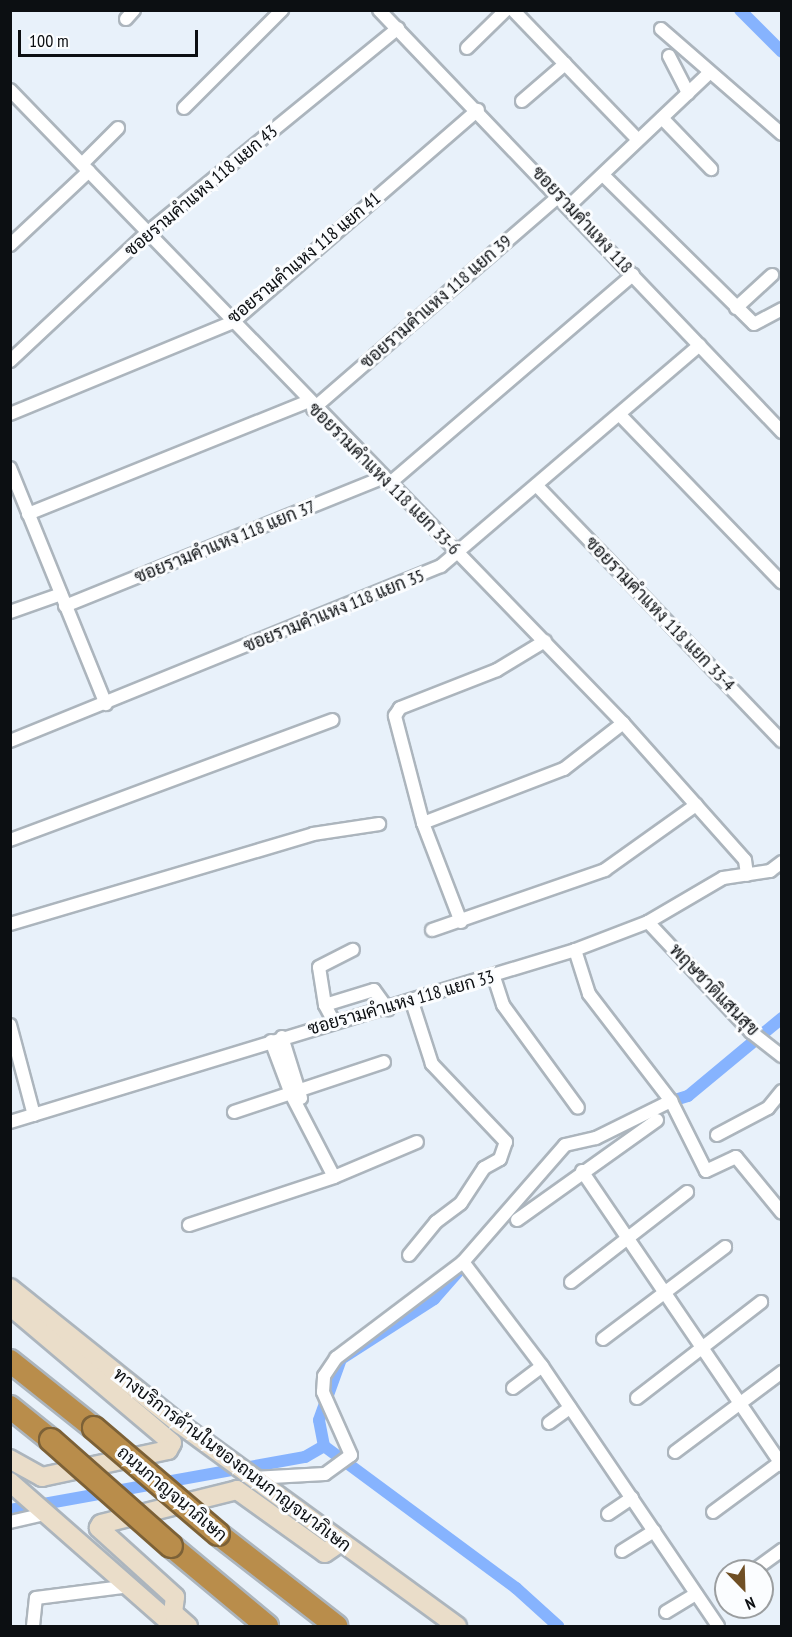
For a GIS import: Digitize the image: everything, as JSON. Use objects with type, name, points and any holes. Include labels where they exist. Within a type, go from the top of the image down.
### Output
[{"type":"highway","name":"ถนนกาญจนาภิเษก","points":[[10,1361],[94,1428],[218,1534],[336,1626]]},
{"type":"highway","points":[[10,1407],[267,1626]]},
{"type":"main road","name":"ทางบริการด้านในของถนนกาญจนาภิเษก","points":[[10,1288],[180,1424],[457,1626]]},
{"type":"main road","points":[[10,1306],[172,1443],[168,1450],[42,1477],[10,1459]]},
{"type":"main road","points":[[15,1481],[173,1620]]},
{"type":"main road","points":[[173,1620],[175,1597],[99,1528],[101,1524],[237,1490],[325,1553],[341,1542]]},
{"type":"main road","points":[[52,1512],[130,1586],[173,1620],[188,1626]]},
{"type":"street","points":[[184,108],[282,10]]},
{"type":"street","name":"ซอยรามคำแหง 118","points":[[379,10],[478,110],[782,432]]},
{"type":"street","points":[[467,48],[506,10]]},
{"type":"street","points":[[513,10],[638,140]]},
{"type":"street","name":"ซอยรามคำแหง 118 แยก 43","points":[[10,361],[147,233],[398,28]]},
{"type":"street","points":[[661,29],[782,134]]},
{"type":"street","points":[[669,56],[688,93]]},
{"type":"street","points":[[522,101],[565,64]]},
{"type":"street","points":[[569,206],[709,73]]},
{"type":"street","name":"ซอยรามคำแหง 118 แยก 33-6","points":[[12,95],[86,168],[310,405],[545,641],[745,860],[747,875]]},
{"type":"street","name":"ซอยรามคำแหง 118 แยก 41","points":[[10,414],[233,322],[478,110]]},
{"type":"street","points":[[662,118],[711,169]]},
{"type":"street","points":[[10,245],[86,168],[118,128]]},
{"type":"street","points":[[603,175],[736,308],[758,324],[782,309]]},
{"type":"street","name":"ซอยรามคำแหง 118 แยก 39","points":[[28,514],[310,405],[559,196]]},
{"type":"street","name":"ซอยรามคำแหง 118 แยก 37","points":[[10,612],[63,600],[387,480],[633,275]]},
{"type":"street","points":[[736,308],[772,275]]},
{"type":"street","name":"ซอยรามคำแหง 118 แยก 35","points":[[10,741],[422,575],[460,554],[700,345]]},
{"type":"street","points":[[620,415],[782,583]]},
{"type":"street","points":[[10,468],[106,704]]},
{"type":"street","name":"ซอยรามคำแหง 118 แยก 33-4","points":[[538,487],[782,741]]},
{"type":"street","points":[[461,922],[423,823],[396,725],[400,708],[497,670],[545,641]]},
{"type":"street","points":[[10,840],[332,720]]},
{"type":"street","points":[[423,823],[564,769],[622,723]]},
{"type":"street","points":[[432,930],[461,922],[605,870],[696,805]]},
{"type":"street","points":[[10,924],[313,834],[379,824]]},
{"type":"street","name":"ซอยรามคำแหง 118 แยก 33","points":[[10,1122],[277,1039],[412,1002],[575,950],[648,922],[723,878],[770,871],[782,862]]},
{"type":"street","name":"พฤษชาติแสนสุข","points":[[648,922],[751,1032],[782,1056]]},
{"type":"street","points":[[334,1022],[325,1005],[319,967],[352,950]]},
{"type":"street","points":[[575,950],[589,994],[671,1101],[686,1125],[706,1171],[730,1158],[742,1160],[782,1213]]},
{"type":"street","points":[[494,976],[503,1005],[578,1108]]},
{"type":"street","points":[[325,1005],[374,990],[388,1009]]},
{"type":"street","points":[[409,1255],[436,1222],[461,1203],[473,1182],[506,1147],[458,1085],[432,1064],[412,1002]]},
{"type":"street","points":[[10,1025],[34,1115]]},
{"type":"street","points":[[277,1039],[301,1105],[334,1177]]},
{"type":"street","points":[[234,1112],[384,1062]]},
{"type":"street","points":[[717,1135],[768,1108],[782,1091]]},
{"type":"street","points":[[252,1477],[325,1473],[346,1458],[351,1449],[323,1392],[327,1368],[463,1263],[565,1145],[596,1138],[671,1101]]},
{"type":"street","points":[[517,1220],[582,1171],[657,1120]]},
{"type":"street","points":[[189,1225],[334,1177],[417,1142]]},
{"type":"street","points":[[582,1171],[738,1406],[781,1463],[713,1512]]},
{"type":"street","points":[[571,1282],[687,1192]]},
{"type":"street","points":[[603,1340],[725,1247]]},
{"type":"street","points":[[463,1263],[542,1366],[718,1626]]},
{"type":"street","points":[[637,1398],[702,1352],[761,1302]]},
{"type":"street","points":[[513,1388],[542,1366]]},
{"type":"street","points":[[675,1452],[782,1372]]},
{"type":"street","points":[[549,1423],[570,1408]]},
{"type":"street","points":[[608,1514],[632,1498]]},
{"type":"street","points":[[10,1522],[52,1512]]},
{"type":"street","points":[[622,1551],[654,1531]]},
{"type":"street","points":[[770,1559],[782,1550]]},
{"type":"street","points":[[33,1626],[36,1598],[130,1586]]},
{"type":"street","points":[[666,1612],[696,1594]]},
{"type":"waterway","points":[[740,10],[782,52]]},
{"type":"waterway","points":[[662,1104],[688,1096],[782,1018]]},
{"type":"waterway","points":[[10,1510],[305,1457],[324,1446],[319,1420],[341,1359],[434,1299],[464,1265]]},
{"type":"waterway","points":[[324,1446],[516,1588],[558,1626]]}]
